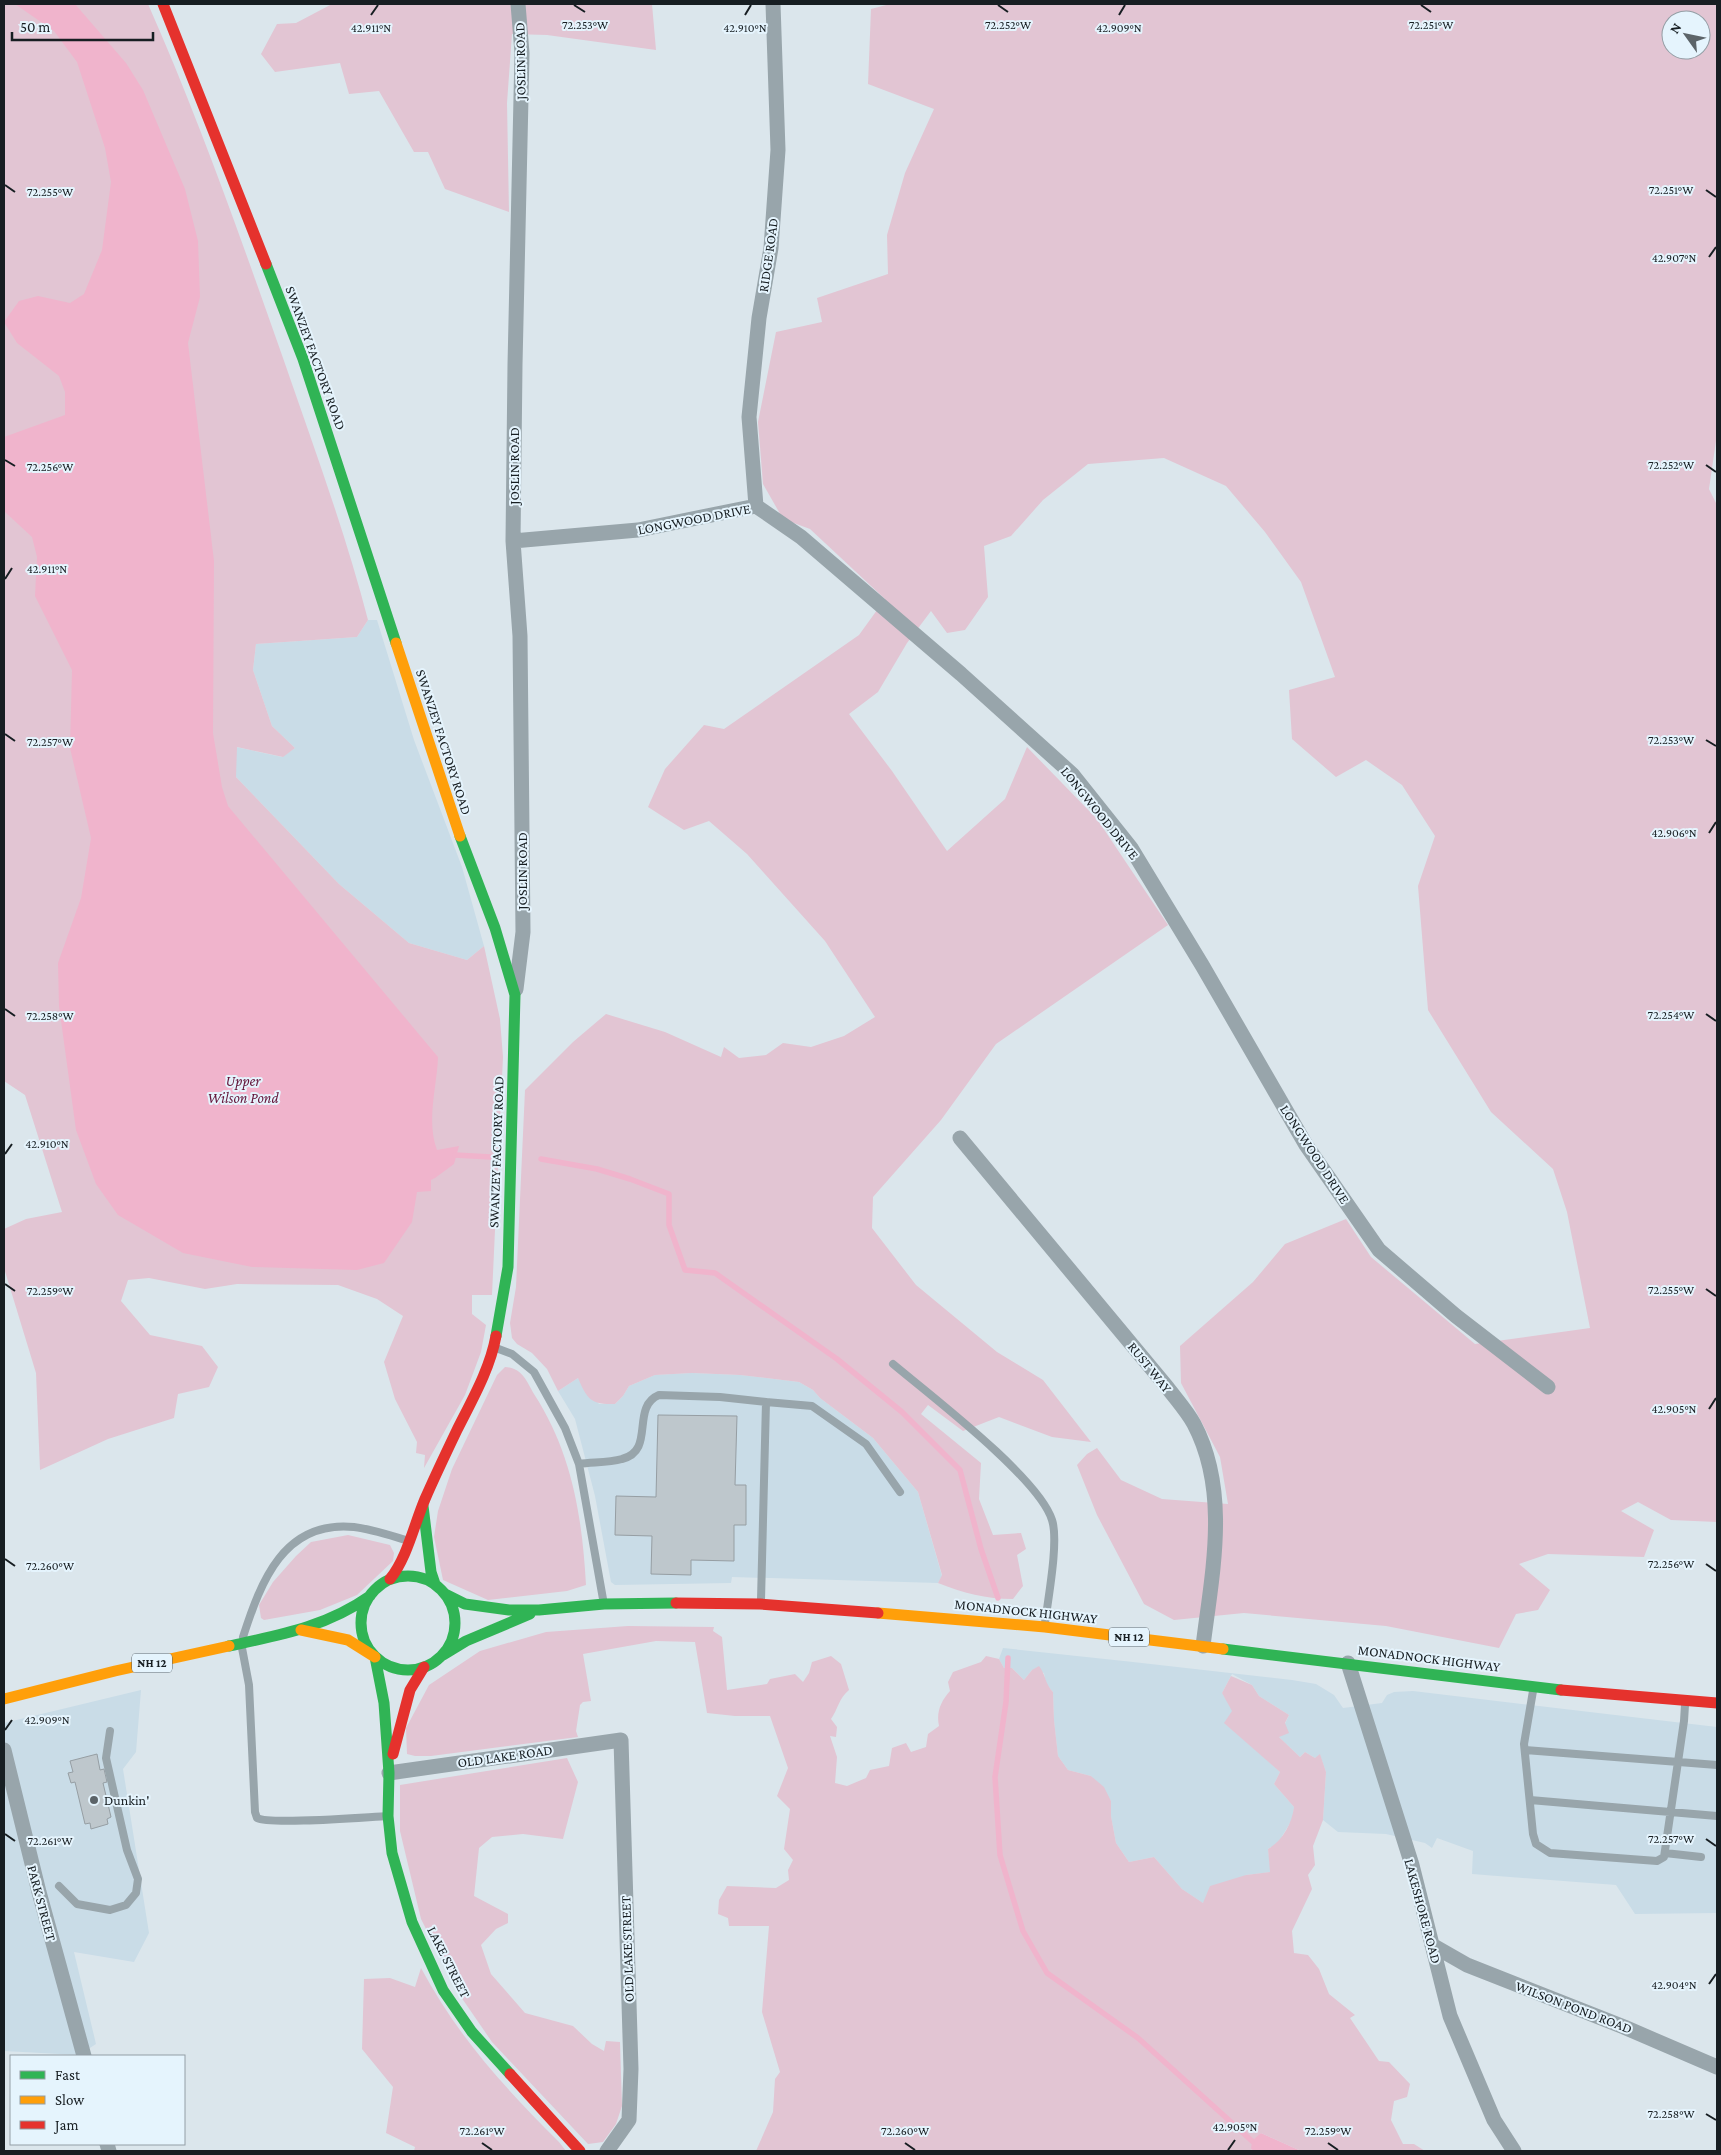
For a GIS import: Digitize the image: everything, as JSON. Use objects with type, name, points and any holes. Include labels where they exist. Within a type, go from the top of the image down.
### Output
[{"type":"main road","name":"SWANZEY FACTORY ROAD","points":[[163,4],[303,359],[455,824],[496,928],[515,995],[508,1267],[494,1347],[479,1387],[443,1458],[408,1540],[399,1568],[390,1580]]},
{"type":"main road","name":"SWANZEY FACTORY ROAD","points":[[423,1506],[431,1572],[435,1584]]},
{"type":"main road","name":"NH 12","points":[[4,1699],[115,1671],[301,1630],[349,1611],[370,1596],[379,1586],[403,1576],[416,1576],[435,1584],[445,1594],[455,1612],[456,1628],[452,1642],[444,1655],[431,1665],[417,1670],[402,1671],[387,1666],[348,1640],[301,1630]]},
{"type":"main road","name":"MONADNOCK HIGHWAY","points":[[445,1594],[465,1604],[509,1610],[539,1610],[604,1604],[760,1604],[1045,1627],[1590,1694],[1717,1703]]},
{"type":"main road","points":[[370,1596],[364,1607],[361,1620],[366,1645],[375,1657]]},
{"type":"main road","name":"MONADNOCK HIGHWAY","points":[[444,1655],[466,1640],[539,1610]]},
{"type":"main road","name":"LAKE STREET","points":[[375,1657],[384,1703],[388,1773],[388,1816],[392,1853],[412,1922],[443,1990],[472,2032],[580,2151]]},
{"type":"main road","name":"LAKE STREET","points":[[388,1773],[405,1706],[415,1682],[424,1668]]},
{"type":"street","name":"JOSLIN ROAD","points":[[515,995],[523,928],[520,636],[513,541],[522,53],[518,4]]},
{"type":"street","name":"RIDGE ROAD","points":[[756,506],[748,417],[759,318],[771,248],[778,150],[773,4]]},
{"type":"street","name":"LONGWOOD DRIVE","points":[[513,541],[638,530],[756,506],[801,537],[962,674],[1072,774],[1131,848],[1202,965],[1306,1145],[1379,1250],[1456,1316],[1548,1387]]},
{"type":"street","name":"JOSLIN ROAD","points":[[496,928],[523,928]]},
{"type":"street","name":"RUST WAY","points":[[960,1138],[1167,1387],[1194,1424],[1208,1458],[1215,1493],[1215,1529],[1211,1580],[1203,1646]]},
{"type":"street","name":"LAKESHORE ROAD","points":[[1348,1663],[1412,1865],[1450,2016],[1494,2120],[1514,2151]]},
{"type":"street","name":"OLD LAKE ROAD","points":[[388,1773],[621,1740]]},
{"type":"street","name":"OLD LAKE STREET","points":[[607,2151],[629,2120],[631,2069],[621,1740]]},
{"type":"street","name":"PARK STREET","points":[[4,1750],[39,1892],[84,2055]]},
{"type":"street","name":"WILSON POND ROAD","points":[[1432,1945],[1467,1964],[1624,2027],[1717,2067]]},
{"type":"lane","points":[[494,1347],[512,1354],[534,1372],[565,1428],[579,1464],[604,1604]]},
{"type":"lane","points":[[893,1364],[1026,1481],[1045,1505],[1052,1521],[1054,1537],[1045,1627]]},
{"type":"lane","points":[[579,1464],[622,1459],[632,1455],[638,1448],[642,1438],[646,1405],[652,1398],[659,1395],[720,1397],[812,1406],[866,1444],[900,1492]]},
{"type":"lane","points":[[760,1604],[764,1542],[766,1402]]},
{"type":"lane","points":[[388,1816],[280,1821],[261,1821],[257,1818],[255,1812],[249,1685],[241,1643],[254,1603],[273,1566],[291,1545],[306,1534],[319,1528],[354,1527],[408,1540]]},
{"type":"lane","points":[[1534,1687],[1525,1737],[1525,1750],[1533,1834],[1536,1844],[1545,1851],[1657,1861],[1664,1857],[1665,1853],[1684,1721],[1684,1700]]},
{"type":"lane","points":[[59,1886],[77,1904],[110,1910],[126,1905],[136,1893],[138,1879],[127,1850],[106,1758],[110,1731]]},
{"type":"lane","points":[[1525,1750],[1717,1765]]},
{"type":"lane","points":[[1530,1800],[1717,1816]]},
{"type":"lane","points":[[1665,1853],[1701,1857]]},
{"type":"shaded area","points":[[4,4],[148,4],[185,91],[235,224],[317,456],[359,587],[368,620],[357,637],[256,644],[253,670],[272,726],[295,748],[283,757],[237,747],[236,777],[339,884],[409,943],[467,960],[484,946],[500,1019],[503,1057],[492,1295],[472,1295],[472,1314],[486,1325],[481,1352],[465,1395],[424,1468],[425,1455],[416,1453],[417,1442],[395,1399],[384,1362],[403,1316],[377,1299],[338,1285],[237,1284],[205,1289],[149,1278],[128,1280],[121,1301],[150,1335],[202,1346],[218,1367],[209,1387],[178,1394],[174,1418],[108,1439],[40,1470],[36,1373],[4,1268],[4,1229],[26,1219],[62,1212],[25,1095],[4,1081]]},
{"type":"shaded area","points":[[332,4],[652,4],[656,50],[547,35],[512,34],[507,103],[509,212],[445,189],[428,152],[414,152],[379,91],[349,94],[340,63],[275,72],[261,54],[277,24],[296,23]]},
{"type":"shaded area","points":[[890,4],[1717,4],[1717,434],[1709,489],[1717,505],[1717,1522],[1671,1520],[1638,1502],[1621,1511],[1654,1530],[1644,1557],[1548,1554],[1519,1564],[1550,1590],[1538,1610],[1516,1614],[1499,1648],[1386,1626],[1244,1613],[1174,1620],[1144,1604],[1097,1515],[1077,1465],[1087,1454],[1097,1448],[1121,1480],[1162,1499],[1228,1504],[1220,1457],[1181,1383],[1180,1346],[1253,1282],[1285,1244],[1346,1219],[1371,1257],[1475,1344],[1590,1328],[1567,1212],[1553,1169],[1491,1112],[1428,1010],[1418,886],[1435,836],[1402,785],[1366,760],[1336,777],[1292,739],[1289,690],[1335,677],[1301,582],[1265,532],[1226,486],[1164,458],[1088,464],[1043,500],[1011,536],[984,546],[988,597],[965,630],[947,633],[931,611],[907,643],[878,692],[849,714],[892,771],[947,851],[1005,799],[1027,747],[1097,819],[1168,925],[996,1044],[941,1120],[873,1197],[872,1228],[916,1285],[997,1352],[1043,1380],[1091,1442],[1052,1437],[999,1417],[963,1431],[928,1405],[921,1414],[981,1463],[979,1499],[993,1535],[1021,1533],[1026,1549],[1017,1555],[1023,1586],[1013,1599],[1003,1599],[975,1595],[938,1583],[942,1575],[918,1492],[873,1438],[820,1398],[813,1390],[799,1382],[740,1375],[692,1373],[655,1375],[629,1386],[615,1404],[600,1403],[587,1396],[578,1378],[558,1391],[547,1369],[532,1353],[517,1344],[512,1338],[510,1323],[516,1287],[525,1090],[573,1042],[606,1014],[665,1032],[721,1057],[724,1047],[739,1058],[766,1055],[783,1043],[811,1047],[844,1036],[875,1017],[825,941],[747,854],[709,821],[684,830],[648,807],[665,769],[704,725],[724,729],[859,635],[885,599],[810,529],[783,519],[763,484],[758,422],[776,332],[822,322],[817,298],[888,274],[887,235],[905,173],[934,109],[868,84],[871,9]]},
{"type":"shaded area","points":[[368,620],[377,620],[414,740],[462,867],[484,946],[467,960],[409,943],[339,884],[236,777],[236,747],[282,757],[295,748],[272,726],[253,670],[256,644],[357,637]]},
{"type":"shaded area","points":[[505,1367],[520,1372],[526,1380],[558,1439],[573,1485],[578,1509],[586,1585],[567,1591],[488,1600],[443,1580],[434,1537],[438,1511],[452,1469],[497,1375]]},
{"type":"shaded area","points":[[692,1373],[740,1375],[799,1382],[813,1390],[820,1398],[873,1438],[918,1492],[942,1576],[938,1583],[732,1577],[731,1583],[615,1585],[611,1582],[595,1496],[575,1419],[558,1391],[578,1378],[599,1404],[615,1404],[629,1386],[655,1375]]},
{"type":"shaded area","points":[[348,1535],[390,1545],[394,1553],[393,1561],[357,1595],[320,1610],[264,1620],[261,1618],[259,1605],[273,1582],[296,1556],[311,1542]]},
{"type":"shaded area","points":[[628,1626],[714,1627],[713,1631],[722,1637],[727,1690],[767,1684],[770,1679],[795,1674],[803,1682],[809,1673],[812,1662],[831,1656],[841,1664],[849,1690],[843,1696],[831,1719],[837,1727],[836,1737],[830,1736],[837,1757],[835,1783],[847,1786],[866,1778],[870,1770],[889,1766],[892,1748],[906,1743],[911,1752],[926,1747],[928,1734],[939,1726],[939,1711],[950,1691],[948,1682],[953,1672],[981,1662],[986,1656],[999,1659],[1004,1668],[1012,1668],[1024,1680],[1032,1670],[1039,1666],[1048,1686],[1053,1692],[1058,1756],[1068,1770],[1091,1776],[1104,1787],[1111,1801],[1111,1816],[1116,1843],[1129,1862],[1154,1857],[1182,1889],[1203,1903],[1210,1886],[1246,1875],[1270,1872],[1268,1849],[1282,1837],[1289,1826],[1293,1813],[1294,1807],[1274,1784],[1280,1772],[1224,1723],[1232,1711],[1222,1693],[1231,1676],[1252,1685],[1259,1696],[1289,1715],[1285,1723],[1289,1733],[1279,1737],[1300,1757],[1305,1752],[1315,1758],[1320,1754],[1326,1772],[1323,1820],[1313,1846],[1315,1865],[1308,1875],[1312,1889],[1292,1931],[1294,1953],[1308,1955],[1319,1969],[1329,1994],[1355,2015],[1350,2018],[1379,2061],[1389,2062],[1410,2084],[1407,2097],[1394,2101],[1391,2120],[1403,2144],[1414,2144],[1425,2151],[1301,2151],[1261,2133],[1251,2149],[1254,2151],[756,2151],[773,2112],[775,2079],[780,2072],[762,2012],[769,1926],[729,1926],[728,1918],[718,1914],[719,1900],[727,1886],[776,1888],[789,1880],[788,1870],[793,1860],[784,1849],[790,1809],[777,1796],[788,1768],[770,1716],[735,1716],[707,1713],[695,1642],[656,1641],[583,1654],[591,1701],[583,1702],[580,1705],[576,1731],[578,1737],[431,1756],[407,1754],[406,1728],[429,1685],[480,1651],[546,1632]]},
{"type":"shaded area","points":[[1003,1648],[1292,1680],[1316,1684],[1334,1695],[1343,1708],[1382,1703],[1387,1695],[1394,1692],[1413,1691],[1717,1727],[1717,1913],[1635,1914],[1616,1885],[1472,1874],[1473,1851],[1437,1838],[1432,1848],[1425,1843],[1386,1834],[1338,1832],[1323,1820],[1326,1772],[1320,1755],[1315,1758],[1305,1752],[1300,1757],[1279,1737],[1289,1715],[1259,1696],[1252,1685],[1232,1674],[1222,1693],[1268,1761],[1280,1772],[1274,1784],[1294,1807],[1293,1818],[1278,1843],[1268,1849],[1271,1872],[1246,1875],[1203,1903],[1182,1889],[1154,1857],[1129,1862],[1116,1843],[1111,1816],[1111,1801],[1091,1776],[1068,1770],[1058,1756],[1053,1692],[1046,1684],[1044,1673],[1032,1670],[1024,1680],[1012,1668],[1004,1668],[999,1659]]},
{"type":"shaded area","points":[[141,1690],[136,1752],[123,1769],[149,1933],[134,1962],[74,1952],[96,2044],[79,2055],[4,2051],[4,1723]]},
{"type":"shaded area","points":[[567,1758],[578,1782],[563,1839],[523,1834],[492,1837],[479,1848],[474,1896],[508,1914],[508,1923],[496,1929],[481,1945],[491,1974],[525,2013],[573,2026],[592,2044],[604,2051],[606,2041],[620,2042],[622,2106],[616,2124],[603,2142],[588,2144],[492,2042],[459,1994],[421,1919],[400,1831],[400,1785]]},
{"type":"shaded area","points":[[421,1968],[450,2017],[466,2039],[501,2081],[566,2151],[414,2151],[415,2147],[386,2133],[393,2087],[362,2049],[364,1979],[390,1978],[415,1987]]},
{"type":"water","name":"Upper Wilson Pond","points":[[15,4],[75,4],[126,63],[143,90],[185,189],[198,241],[200,297],[188,343],[214,561],[213,733],[222,787],[228,806],[438,1057],[432,1116],[434,1139],[437,1150],[459,1146],[454,1164],[431,1180],[431,1191],[417,1192],[412,1222],[384,1263],[357,1270],[252,1267],[183,1253],[118,1215],[96,1184],[76,1130],[59,1006],[58,963],[81,898],[91,838],[70,748],[72,670],[35,596],[37,557],[32,537],[4,511],[4,437],[65,415],[65,392],[59,376],[17,343],[4,322],[19,301],[38,296],[70,303],[84,294],[102,250],[111,182],[105,148],[77,62],[54,31]]},
{"type":"water","points":[[1261,2133],[1301,2151],[1254,2151],[1251,2149],[1252,2141]]},
{"type":"building","points":[[658,1415],[737,1416],[735,1485],[746,1485],[746,1525],[734,1525],[734,1561],[691,1560],[691,1575],[651,1574],[652,1536],[615,1535],[616,1496],[656,1497]]},
{"type":"building","name":"Dunkin'","points":[[97,1754],[100,1770],[104,1769],[107,1782],[103,1783],[111,1817],[107,1819],[108,1824],[91,1829],[90,1823],[85,1824],[75,1782],[71,1783],[68,1773],[73,1772],[70,1761]]},
{"type":"waterway","points":[[455,1155],[491,1157]]},
{"type":"waterway","points":[[541,1159],[597,1169],[669,1194],[669,1225],[685,1270],[715,1273],[837,1359],[902,1412],[960,1470],[981,1549],[998,1598]]},
{"type":"waterway","points":[[1008,1658],[1006,1702],[995,1777],[1000,1855],[1023,1931],[1047,1973],[1138,2038],[1252,2141]]},
{"type":"traffic: fast","points":[[266,264],[303,359],[396,643]]},
{"type":"traffic: fast","points":[[460,836],[495,928],[515,995],[508,1267],[496,1336]]},
{"type":"traffic: fast","points":[[423,1506],[431,1572],[435,1584]]},
{"type":"traffic: fast","points":[[408,1576],[426,1579],[441,1590],[452,1605],[455,1623],[452,1641],[441,1656],[426,1667],[408,1670],[390,1667],[375,1656],[364,1641],[361,1623],[364,1605],[375,1590],[390,1579],[408,1576]]},
{"type":"traffic: fast","points":[[445,1594],[465,1604],[509,1610],[539,1610],[604,1604],[676,1603]]},
{"type":"traffic: fast","points":[[229,1646],[284,1634],[319,1623],[353,1607],[370,1596]]},
{"type":"traffic: fast","points":[[443,1655],[466,1641],[530,1614]]},
{"type":"traffic: fast","points":[[1223,1649],[1561,1690]]},
{"type":"traffic: fast","points":[[375,1657],[384,1703],[389,1773],[388,1816],[392,1853],[412,1922],[443,1990],[472,2032],[510,2074]]},
{"type":"traffic: slow","points":[[396,643],[460,836]]},
{"type":"traffic: slow","points":[[878,1613],[1045,1627],[1223,1649]]},
{"type":"traffic: slow","points":[[301,1630],[348,1640],[375,1657]]},
{"type":"traffic: slow","points":[[4,1699],[115,1671],[229,1646]]},
{"type":"traffic: jam","points":[[163,4],[266,264]]},
{"type":"traffic: jam","points":[[390,1579],[401,1561],[429,1490],[480,1384],[496,1336]]},
{"type":"traffic: jam","points":[[676,1603],[760,1604],[878,1613]]},
{"type":"traffic: jam","points":[[393,1754],[410,1690],[424,1667]]},
{"type":"traffic: jam","points":[[1561,1690],[1717,1703]]},
{"type":"traffic: jam","points":[[510,2074],[580,2151]]},
{"type":"place","name":"Dunkin'","points":[[94,1800]]}]
